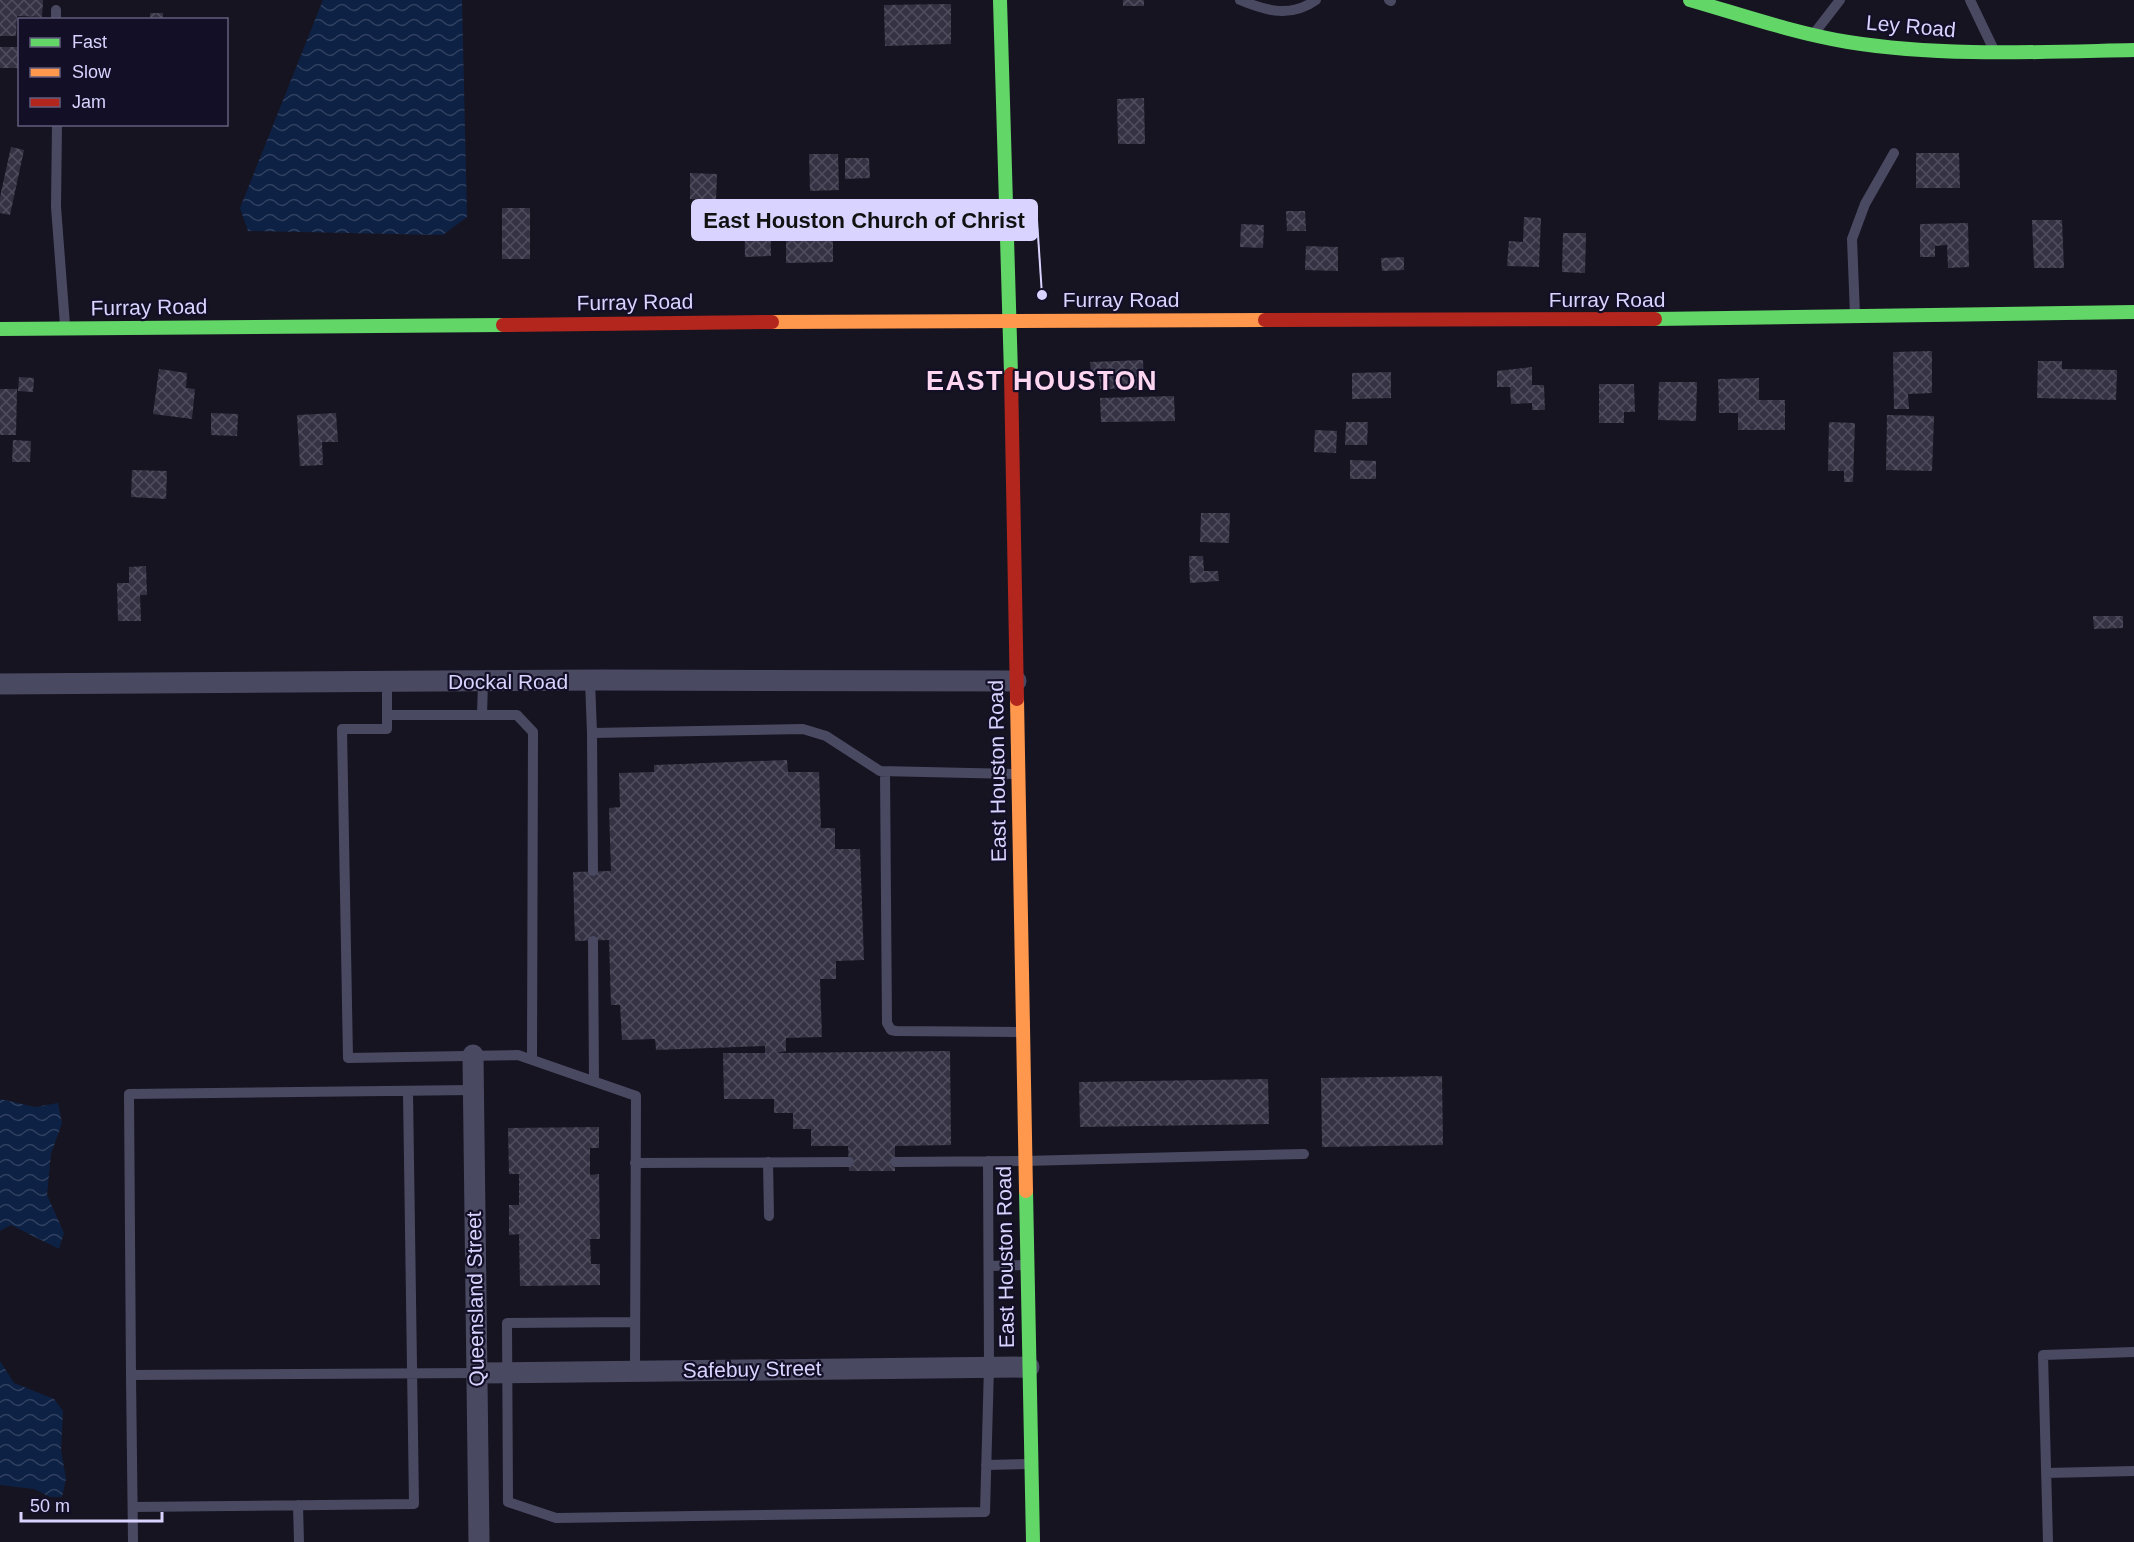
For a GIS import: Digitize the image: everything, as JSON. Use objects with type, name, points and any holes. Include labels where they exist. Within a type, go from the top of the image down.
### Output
[{"type":"street","name":"East Houston Road","points":[[1000,0],[1010,320],[1024,1161],[1033,1542]]},
{"type":"street","name":"Ley Road","points":[[1690,0],[1814,34],[1869,45],[1950,52],[2134,50]]},
{"type":"street","name":"Furray Road","points":[[0,329],[1010,320],[1856,318],[2134,312]]},
{"type":"street","name":"Dockal Road","points":[[0,684],[590,680],[1016,681]]},
{"type":"street","name":"Queensland Street","points":[[472,1056],[479,1542]]},
{"type":"street","name":"Safebuy Street","points":[[476,1373],[1029,1366]]},
{"type":"lane","points":[[1240,0],[1269,12],[1305,8],[1316,0]]},
{"type":"lane","points":[[1814,34],[1840,0]]},
{"type":"lane","points":[[1970,0],[1994,51]]},
{"type":"lane","points":[[57,126],[56,207],[65,329]]},
{"type":"lane","points":[[1856,318],[1852,239],[1865,204],[1894,153]]},
{"type":"lane","points":[[590,680],[593,871]]},
{"type":"lane","points":[[387,682],[387,729],[342,729],[348,1058],[518,1054],[636,1096],[635,1370]]},
{"type":"lane","points":[[482,714],[483,682]]},
{"type":"lane","points":[[387,715],[517,714],[533,732],[532,1059]]},
{"type":"lane","points":[[592,733],[803,729],[826,736],[869,765],[885,772],[1019,774]]},
{"type":"lane","points":[[885,772],[887,1023],[891,1030],[897,1031],[1022,1032]]},
{"type":"lane","points":[[593,941],[594,1081]]},
{"type":"lane","points":[[133,1542],[129,1094],[473,1090]]},
{"type":"lane","points":[[133,1507],[414,1504],[408,1092]]},
{"type":"lane","points":[[895,1162],[1304,1154]]},
{"type":"lane","points":[[635,1322],[507,1323],[508,1502],[556,1518],[985,1512],[989,1366],[988,1161]]},
{"type":"lane","points":[[768,1162],[769,1216]]},
{"type":"lane","points":[[635,1163],[849,1162]]},
{"type":"lane","points":[[989,1266],[1026,1265]]},
{"type":"lane","points":[[2048,1542],[2043,1355],[2134,1352]]},
{"type":"lane","points":[[132,1375],[476,1373]]},
{"type":"lane","points":[[986,1465],[1031,1464]]},
{"type":"lane","points":[[2046,1473],[2134,1471]]},
{"type":"lane","points":[[298,1505],[299,1542]]},
{"type":"water","points":[[323,0],[462,0],[467,217],[443,235],[248,231],[240,208]]},
{"type":"water","points":[[0,1099],[35,1107],[58,1103],[62,1123],[51,1154],[47,1195],[64,1233],[59,1249],[11,1225],[0,1231]]},
{"type":"water","points":[[0,1361],[14,1383],[54,1399],[63,1411],[61,1450],[66,1479],[62,1497],[50,1497],[34,1489],[0,1485]]},
{"type":"building","points":[[0,0],[43,0],[42,17],[17,16],[16,36],[0,36]]},
{"type":"building","points":[[1123,0],[1144,0],[1144,6],[1123,6]]},
{"type":"building","points":[[951,4],[951,44],[885,46],[884,5]]},
{"type":"building","points":[[150,13],[163,13],[163,18],[150,18]]},
{"type":"building","points":[[0,47],[18,47],[18,68],[0,68]]},
{"type":"building","points":[[1144,98],[1145,144],[1118,144],[1117,99]]},
{"type":"building","points":[[11,147],[24,150],[10,215],[0,213],[0,197]]},
{"type":"building","points":[[1916,153],[1959,153],[1960,188],[1916,188]]},
{"type":"building","points":[[809,154],[838,154],[839,190],[810,191]]},
{"type":"building","points":[[845,158],[869,158],[870,178],[845,179]]},
{"type":"building","points":[[690,173],[717,174],[716,200],[690,199]]},
{"type":"building","points":[[770,206],[771,256],[745,257],[744,207]]},
{"type":"building","points":[[502,208],[530,208],[530,259],[502,259]]},
{"type":"building","points":[[1286,211],[1305,211],[1306,231],[1287,231]]},
{"type":"building","points":[[1524,217],[1541,218],[1539,267],[1507,266],[1509,241],[1523,242]]},
{"type":"building","points":[[2032,220],[2062,220],[2064,268],[2034,268]]},
{"type":"building","points":[[1968,223],[1969,267],[1948,268],[1947,245],[1935,246],[1935,257],[1920,257],[1920,224]]},
{"type":"building","points":[[1241,224],[1264,225],[1263,248],[1240,247]]},
{"type":"building","points":[[786,230],[833,230],[833,262],[786,263]]},
{"type":"building","points":[[1563,233],[1586,233],[1585,273],[1562,272]]},
{"type":"building","points":[[1306,246],[1338,247],[1338,271],[1305,270]]},
{"type":"building","points":[[1404,257],[1404,270],[1382,271],[1381,258]]},
{"type":"building","points":[[1932,351],[1932,393],[1908,394],[1909,409],[1894,409],[1893,352]]},
{"type":"building","points":[[1143,360],[1144,388],[1100,389],[1099,376],[1091,376],[1090,362]]},
{"type":"building","points":[[2038,361],[2062,361],[2062,369],[2117,370],[2116,400],[2037,398]]},
{"type":"building","points":[[1532,367],[1532,385],[1544,385],[1545,410],[1532,410],[1532,403],[1511,404],[1510,387],[1497,387],[1497,371]]},
{"type":"building","points":[[159,369],[187,373],[186,388],[195,389],[192,419],[153,414]]},
{"type":"building","points":[[1391,372],[1391,398],[1352,399],[1352,373]]},
{"type":"building","points":[[19,377],[34,378],[33,392],[18,391]]},
{"type":"building","points":[[1759,378],[1759,400],[1785,400],[1785,430],[1738,430],[1738,413],[1719,413],[1718,379]]},
{"type":"building","points":[[1659,382],[1697,382],[1696,421],[1658,420]]},
{"type":"building","points":[[1599,384],[1634,384],[1635,412],[1624,412],[1624,423],[1599,423]]},
{"type":"building","points":[[0,389],[17,389],[16,435],[0,435]]},
{"type":"building","points":[[1174,396],[1175,421],[1101,422],[1100,398]]},
{"type":"building","points":[[211,413],[238,414],[237,436],[211,435]]},
{"type":"building","points":[[336,413],[338,442],[322,442],[323,465],[300,466],[297,415]]},
{"type":"building","points":[[1887,415],[1934,416],[1932,471],[1886,470]]},
{"type":"building","points":[[1346,422],[1368,422],[1367,445],[1345,445]]},
{"type":"building","points":[[1829,422],[1855,423],[1853,482],[1844,482],[1844,471],[1828,471]]},
{"type":"building","points":[[1315,430],[1337,431],[1336,453],[1314,452]]},
{"type":"building","points":[[13,440],[31,441],[30,462],[12,462]]},
{"type":"building","points":[[1350,460],[1376,461],[1376,479],[1350,479]]},
{"type":"building","points":[[132,470],[167,471],[166,499],[131,497]]},
{"type":"building","points":[[1201,513],[1230,513],[1229,543],[1200,542]]},
{"type":"building","points":[[1189,556],[1203,556],[1204,571],[1218,571],[1219,581],[1190,583]]},
{"type":"building","points":[[146,566],[147,595],[140,595],[141,621],[118,621],[117,583],[129,583],[129,567]]},
{"type":"building","points":[[2093,616],[2123,616],[2123,628],[2094,629]]},
{"type":"building","points":[[787,760],[788,772],[819,772],[821,828],[835,828],[835,849],[860,849],[864,960],[836,961],[836,979],[820,979],[822,1037],[786,1038],[786,1051],[776,1053],[950,1051],[951,1145],[895,1146],[895,1171],[849,1171],[848,1146],[811,1146],[811,1129],[793,1129],[793,1113],[774,1113],[774,1099],[724,1099],[723,1053],[765,1053],[765,1046],[656,1050],[655,1039],[622,1040],[620,1005],[611,1005],[609,940],[575,941],[573,872],[611,871],[609,808],[620,807],[619,773],[654,772],[654,765]]},
{"type":"building","points":[[1442,1076],[1443,1145],[1322,1147],[1321,1078]]},
{"type":"building","points":[[1268,1079],[1269,1124],[1080,1127],[1079,1082]]},
{"type":"building","points":[[599,1127],[599,1148],[590,1148],[590,1175],[599,1174],[600,1239],[590,1239],[591,1264],[600,1264],[600,1285],[520,1286],[519,1234],[509,1235],[509,1205],[519,1205],[519,1174],[509,1174],[508,1128]]},
{"type":"traffic: fast","points":[[1000,0],[1011,374]]},
{"type":"traffic: fast","points":[[1690,0],[1808,34],[1883,47],[1955,52],[2134,50]]},
{"type":"traffic: fast","points":[[1655,319],[2134,312]]},
{"type":"traffic: fast","points":[[0,329],[503,325]]},
{"type":"traffic: fast","points":[[1026,1191],[1033,1542]]},
{"type":"traffic: slow","points":[[772,322],[1265,320]]},
{"type":"traffic: slow","points":[[1017,699],[1026,1191]]},
{"type":"traffic: jam","points":[[1265,320],[1655,319]]},
{"type":"traffic: jam","points":[[503,325],[772,322]]},
{"type":"traffic: jam","points":[[1011,374],[1017,699]]},
{"type":"place","name":"East Houston Church of Christ","points":[[1042,295]]},
{"type":"district","name":"EAST HOUSTON","points":[[1042,381]]}]
